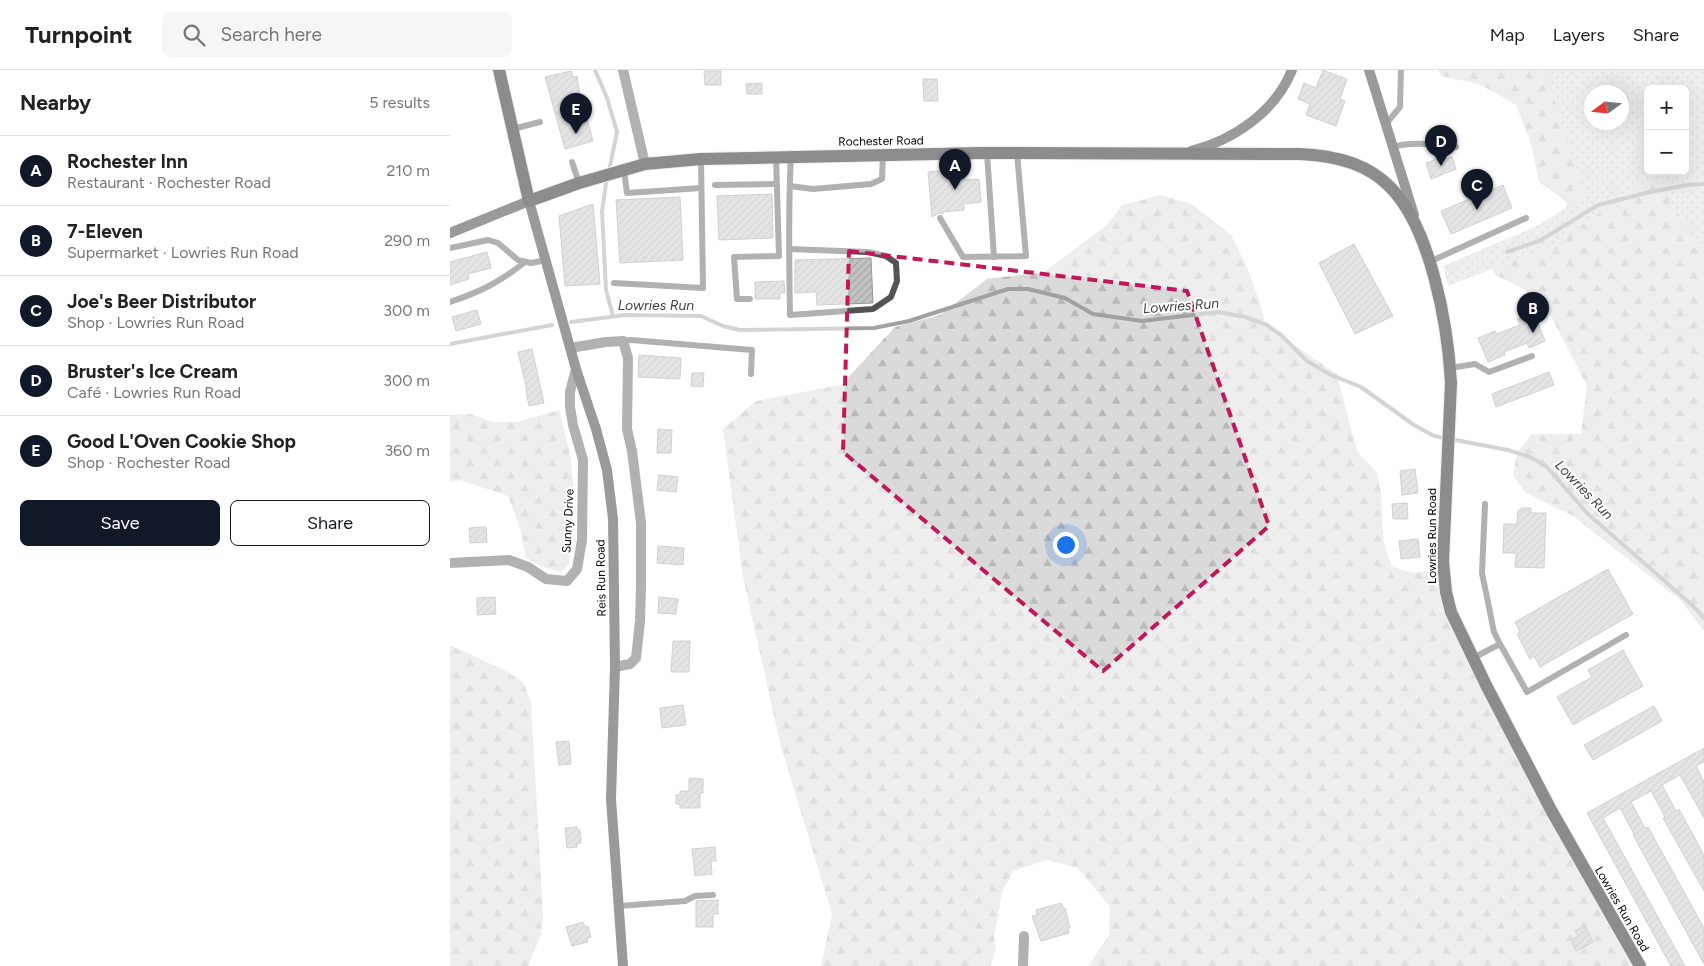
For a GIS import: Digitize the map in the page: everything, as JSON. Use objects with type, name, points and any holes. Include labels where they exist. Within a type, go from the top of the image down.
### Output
[{"type":"main road","points":[[499,70],[529,201]]},
{"type":"main road","name":"Rochester Road","points":[[529,201],[579,183],[645,164],[701,159],[987,153],[1175,154]]},
{"type":"main road","points":[[1175,154],[1318,154],[1343,160],[1368,170],[1390,186],[1406,209],[1421,238]]},
{"type":"main road","name":"Lowries Run Road","points":[[1421,238],[1445,324],[1450,368],[1451,415],[1444,535],[1445,582],[1451,612],[1575,854],[1640,966]]},
{"type":"street","points":[[623,70],[645,164]]},
{"type":"street","name":"Rochester Road","points":[[1175,154],[1200,149],[1224,140],[1242,129],[1262,113],[1278,94],[1292,70]]},
{"type":"street","name":"Lowries Run Road","points":[[1369,70],[1421,238]]},
{"type":"street","name":"Rochester Road","points":[[450,233],[529,201]]},
{"type":"street","name":"Reis Run Road","points":[[529,201],[576,369],[596,429],[607,470],[611,500],[613,519],[615,667],[611,799],[623,966]]},
{"type":"street","points":[[570,348],[623,341],[628,358],[627,429],[632,451],[640,523],[640,621],[636,658],[630,664],[615,667]]},
{"type":"street","name":"Sunny Drive","points":[[450,563],[509,560],[528,567],[546,579],[567,582],[577,569],[582,540],[583,502],[582,460],[570,407],[570,392],[576,369]]},
{"type":"street","points":[[1023,966],[1024,936]]},
{"type":"lane","points":[[1386,124],[1400,107],[1401,70]]},
{"type":"lane","points":[[513,129],[540,122]]},
{"type":"lane","points":[[1393,147],[1418,143],[1456,147]]},
{"type":"lane","points":[[987,153],[994,257]]},
{"type":"lane","points":[[940,218],[964,257],[1026,256],[1017,153]]},
{"type":"lane","points":[[790,186],[813,189],[871,184],[882,179],[883,155]]},
{"type":"lane","points":[[750,300],[737,299],[734,257],[779,256],[776,156]]},
{"type":"lane","points":[[789,249],[868,252],[886,256],[896,263],[897,281],[891,297],[874,308],[790,315],[789,249],[791,156]]},
{"type":"lane","points":[[614,283],[703,288],[701,159]]},
{"type":"lane","points":[[572,162],[579,183]]},
{"type":"lane","points":[[612,173],[627,193],[701,188]]},
{"type":"lane","points":[[715,184],[776,184]]},
{"type":"lane","points":[[1429,262],[1526,218]]},
{"type":"lane","points":[[450,248],[488,240],[498,243],[512,255],[525,262],[546,260]]},
{"type":"lane","points":[[450,302],[492,286],[507,277],[525,262]]},
{"type":"lane","points":[[623,341],[631,340],[752,350],[751,374]]},
{"type":"lane","points":[[1450,368],[1475,364],[1489,372],[1532,356]]},
{"type":"lane","points":[[1485,504],[1482,573],[1494,632],[1528,692],[1626,635]]},
{"type":"lane","points":[[1473,658],[1500,644]]},
{"type":"lane","points":[[619,906],[685,901],[695,896],[713,895]]},
{"type":"highlighted area","points":[[849,251],[1187,291],[1269,526],[1103,671],[843,452]]},
{"type":"green space","points":[[1438,70],[1704,70],[1704,631],[1680,600],[1573,516],[1526,493],[1513,476],[1517,453],[1532,434],[1581,434],[1587,386],[1552,318],[1524,289],[1495,275],[1487,257],[1493,244],[1574,220],[1564,200],[1539,182],[1531,144],[1516,105],[1479,84],[1441,76]]},
{"type":"green space","points":[[1545,70],[1704,70],[1704,253],[1671,203],[1651,177],[1552,246],[1448,286],[1443,266],[1539,225],[1585,195]]},
{"type":"green space","points":[[1161,195],[1192,204],[1231,235],[1246,265],[1266,326],[1337,374],[1357,449],[1378,476],[1383,534],[1388,556],[1393,567],[1413,573],[1444,569],[1448,601],[1640,966],[1088,966],[1109,935],[1110,907],[1078,868],[1047,860],[1013,871],[1002,892],[994,937],[996,950],[990,966],[821,966],[832,914],[780,743],[743,577],[723,429],[756,401],[841,385],[895,327],[940,315],[987,279],[1044,272],[1107,225],[1122,205]]},
{"type":"green space","points":[[559,410],[571,458],[574,496],[569,564],[561,572],[542,567],[526,558],[520,528],[508,496],[460,480],[450,482],[450,415],[470,414],[493,422],[517,422]]},
{"type":"green space","points":[[450,645],[506,671],[523,682],[531,702],[543,914],[541,935],[528,966],[450,966]]},
{"type":"building","points":[[1323,70],[1347,79],[1340,99],[1345,101],[1336,126],[1306,115],[1310,104],[1298,99],[1304,83],[1316,88]]},
{"type":"building","points":[[571,71],[573,77],[577,76],[582,109],[593,141],[565,149],[545,77]]},
{"type":"building","points":[[704,71],[721,71],[721,85],[705,85]]},
{"type":"building","points":[[923,79],[937,79],[938,101],[924,101]]},
{"type":"building","points":[[762,83],[762,94],[747,94],[746,84]]},
{"type":"building","points":[[1452,157],[1456,169],[1431,179],[1426,163]]},
{"type":"building","points":[[964,169],[965,180],[979,179],[981,202],[964,204],[964,210],[943,212],[943,214],[939,213],[932,217],[928,172]]},
{"type":"building","points":[[1503,185],[1512,208],[1451,234],[1441,211]]},
{"type":"building","points":[[772,194],[773,238],[719,240],[717,196]]},
{"type":"building","points":[[680,197],[683,260],[620,263],[616,200]]},
{"type":"building","points":[[593,204],[600,284],[565,286],[559,216]]},
{"type":"building","points":[[1354,244],[1393,316],[1355,334],[1319,263]]},
{"type":"building","points":[[487,252],[491,268],[468,274],[469,279],[450,285],[450,262]]},
{"type":"building","points":[[871,258],[873,303],[817,305],[816,292],[795,293],[795,260]]},
{"type":"building","points":[[784,281],[785,293],[780,293],[780,299],[755,299],[755,282]]},
{"type":"building","points":[[477,310],[481,324],[456,331],[452,317]]},
{"type":"building","points":[[1534,312],[1545,341],[1529,348],[1527,343],[1504,352],[1505,355],[1488,362],[1478,338],[1495,331],[1497,334],[1520,325],[1517,319]]},
{"type":"building","points":[[532,349],[544,403],[529,406],[518,352]]},
{"type":"building","points":[[639,355],[681,358],[680,379],[638,377]]},
{"type":"building","points":[[1549,372],[1554,385],[1496,407],[1492,394]]},
{"type":"building","points":[[692,373],[704,373],[703,387],[691,386]]},
{"type":"building","points":[[658,429],[672,430],[671,453],[657,453]]},
{"type":"building","points":[[1415,469],[1418,493],[1402,495],[1400,471]]},
{"type":"building","points":[[659,475],[678,477],[676,492],[657,490]]},
{"type":"building","points":[[1407,503],[1408,519],[1393,519],[1392,504]]},
{"type":"building","points":[[1521,508],[1531,508],[1531,513],[1546,513],[1544,568],[1515,567],[1516,553],[1503,553],[1504,524],[1517,524],[1518,510],[1521,511]]},
{"type":"building","points":[[486,527],[487,542],[470,543],[469,528]]},
{"type":"building","points":[[1418,539],[1420,557],[1401,559],[1399,541]]},
{"type":"building","points":[[658,546],[684,548],[683,565],[657,563]]},
{"type":"building","points":[[1608,569],[1633,614],[1540,667],[1534,656],[1530,659],[1517,634],[1520,632],[1515,622]]},
{"type":"building","points":[[495,597],[496,614],[477,615],[477,598]]},
{"type":"building","points":[[659,597],[678,599],[676,614],[658,613]]},
{"type":"building","points":[[673,641],[690,641],[689,672],[671,672]]},
{"type":"building","points":[[1623,650],[1643,686],[1573,725],[1557,697],[1592,677],[1588,670]]},
{"type":"building","points":[[683,705],[686,725],[662,728],[660,708]]},
{"type":"building","points":[[1654,706],[1662,721],[1593,760],[1584,745]]},
{"type":"building","points":[[569,741],[571,764],[559,765],[556,742]]},
{"type":"building","points":[[1704,748],[1704,762],[1696,766],[1704,782],[1704,818],[1680,775],[1662,785],[1676,811],[1679,809],[1704,855],[1704,891],[1663,818],[1665,817],[1651,791],[1631,802],[1645,828],[1648,827],[1704,928],[1704,964],[1620,808],[1603,818],[1685,966],[1671,966],[1587,813]]},
{"type":"building","points":[[689,778],[703,779],[703,793],[700,793],[700,808],[680,808],[680,804],[676,804],[676,795],[680,795],[680,791],[689,791]]},
{"type":"building","points":[[577,827],[577,830],[580,830],[581,843],[577,844],[577,847],[567,848],[565,828]]},
{"type":"building","points":[[715,847],[716,861],[711,861],[712,874],[695,876],[692,849]]},
{"type":"building","points":[[718,900],[718,914],[713,914],[713,927],[696,927],[696,901]]},
{"type":"building","points":[[1061,903],[1063,908],[1065,908],[1070,928],[1068,928],[1069,933],[1041,941],[1032,916],[1037,915],[1036,910]]},
{"type":"building","points":[[583,922],[585,927],[588,926],[591,937],[587,938],[588,942],[572,946],[566,927]]},
{"type":"building","points":[[1585,926],[1593,942],[1576,951],[1571,940],[1578,936],[1575,931]]},
{"type":"waterway","points":[[595,70],[607,98],[617,132],[609,171]]},
{"type":"waterway","points":[[607,177],[602,211],[606,290],[613,316]]},
{"type":"waterway","points":[[1507,252],[1541,240],[1598,205],[1650,192],[1687,185],[1704,184]]},
{"type":"waterway","name":"Lowries Run","points":[[571,322],[625,315],[701,316],[723,326],[740,330],[874,328],[909,321],[1008,289],[1028,289],[1065,298],[1093,314],[1142,321],[1218,312],[1245,317],[1267,325],[1281,335],[1307,361],[1331,375],[1361,387],[1414,425],[1434,436],[1508,450],[1530,457],[1546,466],[1588,514],[1692,605],[1704,618]]},
{"type":"waterway","name":"Lowries Run","points":[[450,344],[552,325]]},
{"type":"place","name":"Good L'Oven Cookie Shop","points":[[576,134]]},
{"type":"place","name":"Bruster's Ice Cream","points":[[1441,166]]},
{"type":"place","name":"Rochester Inn","points":[[955,190]]},
{"type":"place","name":"Joe's Beer Distributor","points":[[1477,210]]},
{"type":"place","name":"7-Eleven","points":[[1533,333]]}]
